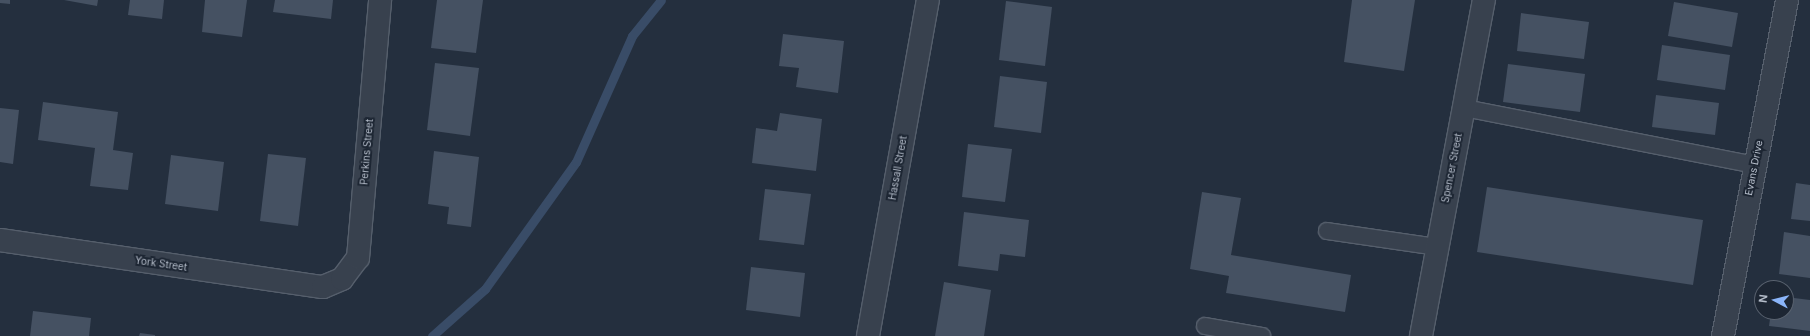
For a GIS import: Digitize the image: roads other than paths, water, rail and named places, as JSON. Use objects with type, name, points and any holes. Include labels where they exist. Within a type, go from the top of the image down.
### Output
[{"type":"street","name":"Perkins Street","points":[[323,287],[342,278],[358,258],[380,0]]},
{"type":"street","name":"Hassall Street","points":[[868,336],[928,0]]},
{"type":"street","name":"Spencer Street","points":[[1421,336],[1484,0]]},
{"type":"street","name":"Evans Drive","points":[[1723,336],[1787,0]]},
{"type":"street","name":"York Street","points":[[0,240],[323,287]]},
{"type":"lane","points":[[1464,108],[1755,165]]},
{"type":"lane","points":[[1327,230],[1437,247]]},
{"type":"lane","points":[[1205,326],[1262,336]]},
{"type":"waterway","points":[[432,336],[485,289],[576,162],[632,36],[661,0]]}]
